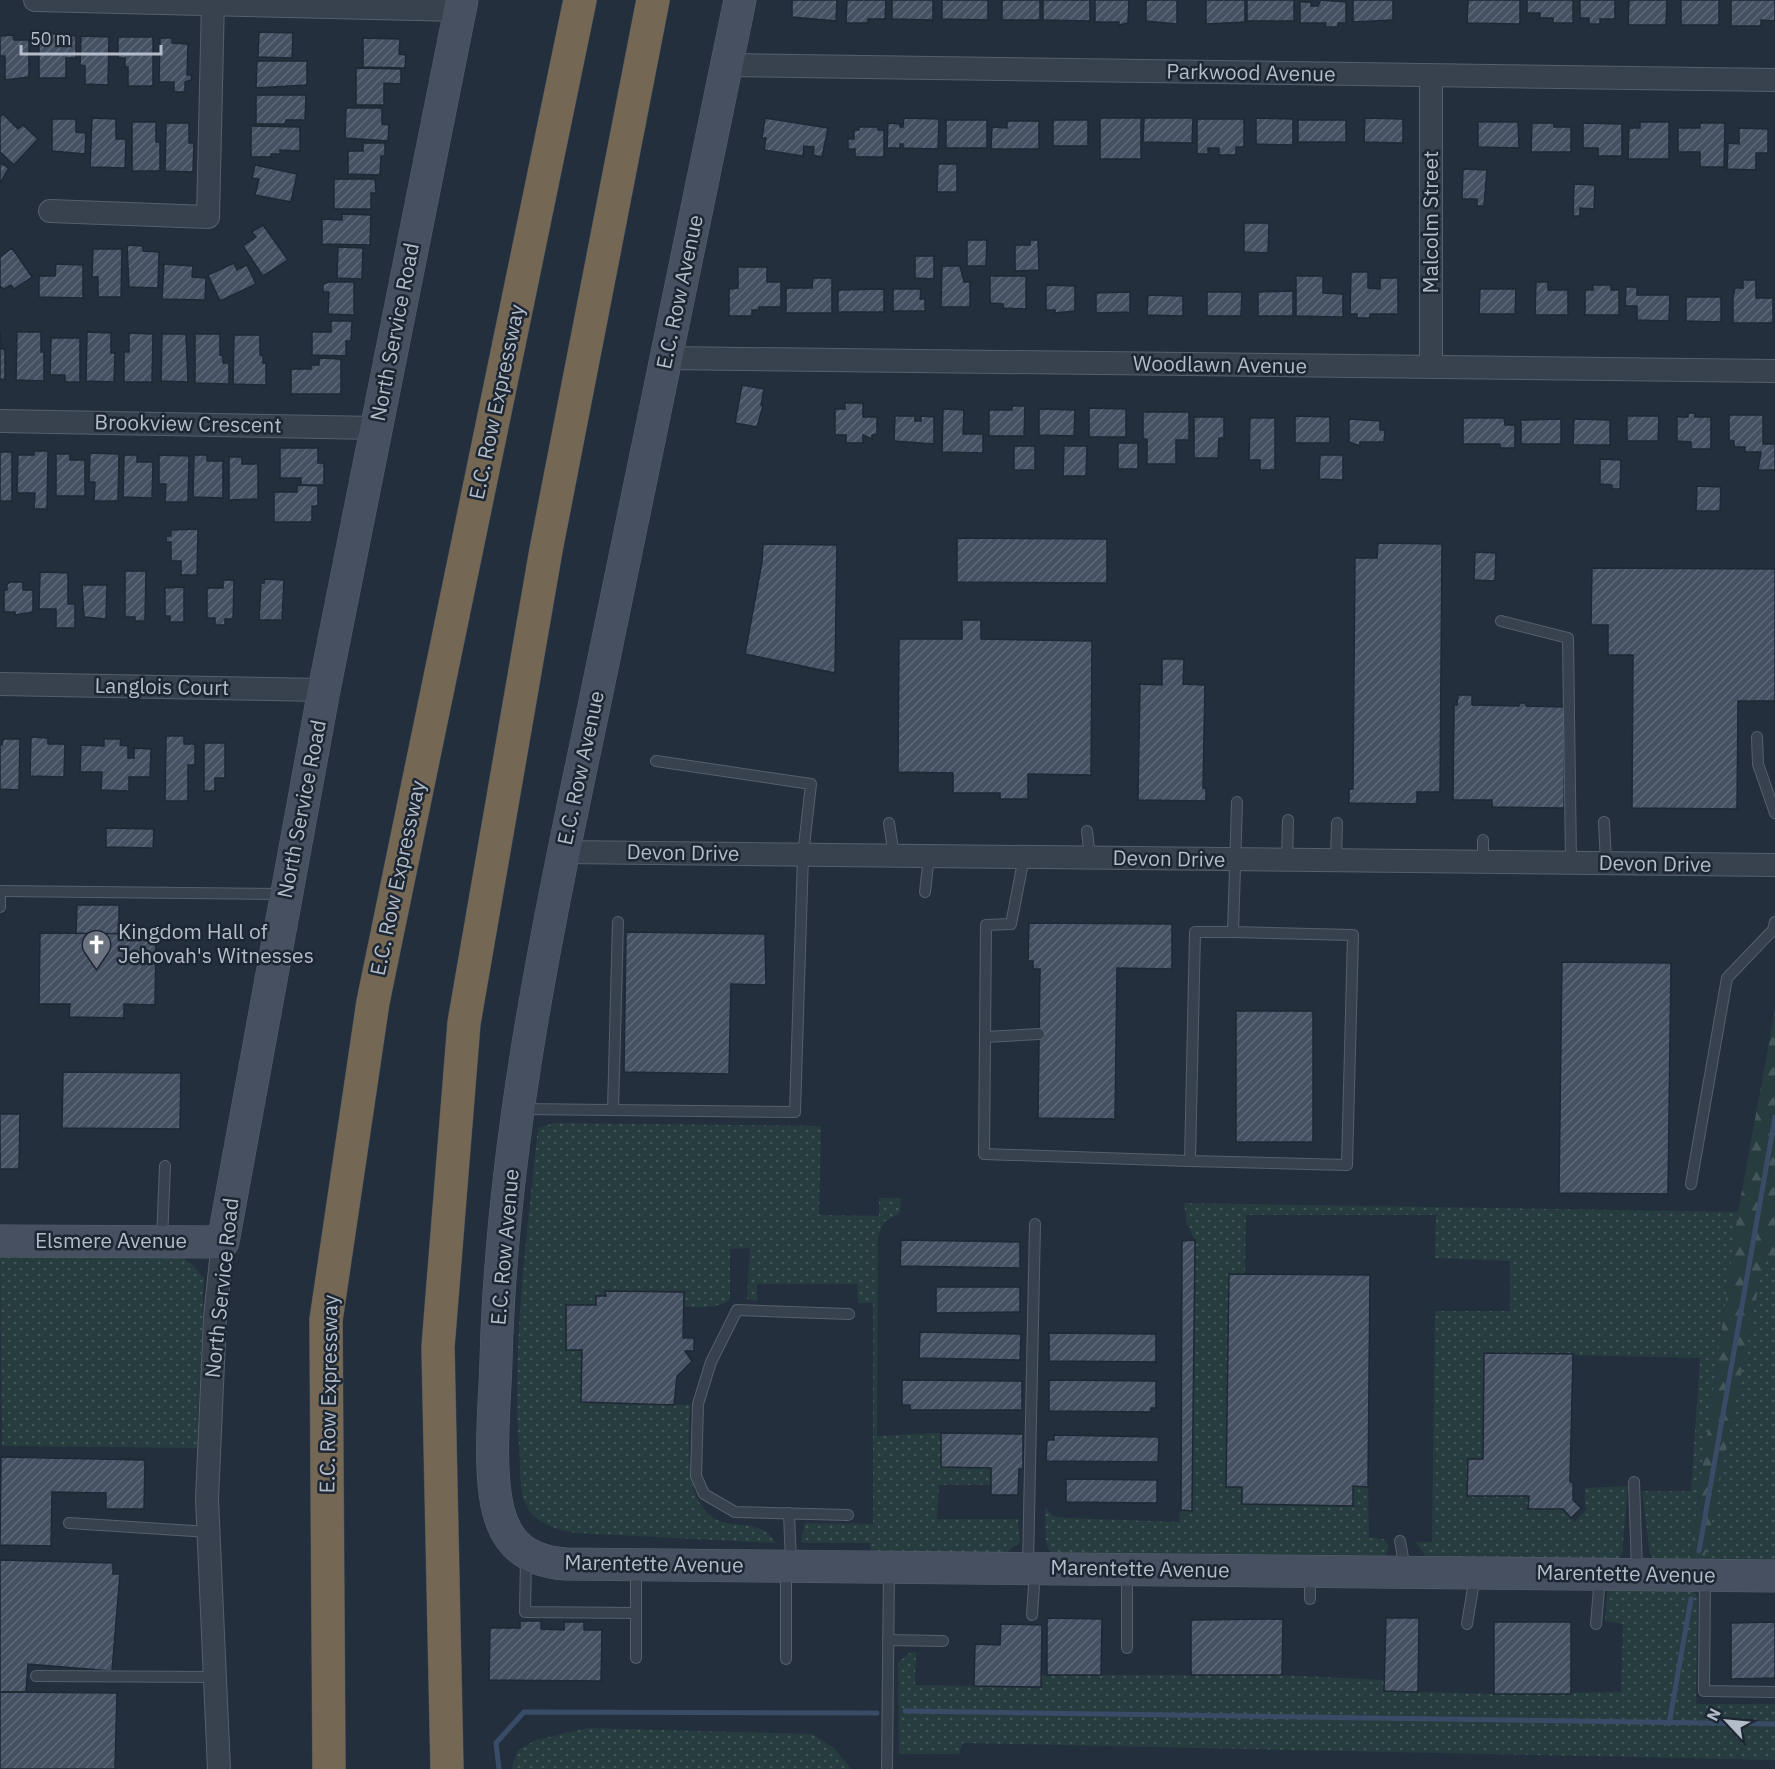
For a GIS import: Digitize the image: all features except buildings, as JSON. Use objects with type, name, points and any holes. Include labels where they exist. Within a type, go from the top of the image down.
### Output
[{"type":"highway","name":"E.C. Row Expressway","points":[[329,1769],[326,1320],[372,1002],[580,0]]},
{"type":"highway","points":[[447,1769],[438,1347],[464,1023],[546,550],[653,0]]},
{"type":"highway","points":[[308,1769],[326,1320]]},
{"type":"street","points":[[35,0],[461,5]]},
{"type":"street","name":"E.C. Row Avenue","points":[[519,1548],[501,1520],[494,1462],[499,1279],[518,1109],[563,852],[740,0]]},
{"type":"street","points":[[50,211],[208,217],[213,2]]},
{"type":"street","name":"North Service Road","points":[[219,1769],[207,1499],[215,1317],[223,1242],[324,690],[461,5]]},
{"type":"street","name":"Parkwood Avenue","points":[[727,65],[1775,80]]},
{"type":"street","name":"Malcolm Street","points":[[1431,76],[1431,368]]},
{"type":"street","name":"Woodlawn Avenue","points":[[666,358],[1775,371]]},
{"type":"street","name":"Brookview Crescent","points":[[0,421],[376,428]]},
{"type":"street","name":"Langlois Court","points":[[0,684],[324,690]]},
{"type":"street","name":"Devon Drive","points":[[563,852],[1336,860],[1483,851],[1571,863],[1775,865]]},
{"type":"street","name":"Elsmere Avenue","points":[[0,1241],[223,1242]]},
{"type":"street","name":"Marentette Avenue","points":[[519,1548],[547,1563],[1126,1569],[1310,1585],[1406,1572],[1775,1576]]},
{"type":"lane","points":[[1501,621],[1568,638],[1571,863]]},
{"type":"lane","points":[[1757,737],[1758,764],[1775,813]]},
{"type":"lane","points":[[518,1109],[795,1112],[803,855],[811,784],[656,761]]},
{"type":"lane","points":[[1233,932],[1237,802]]},
{"type":"lane","points":[[1287,860],[1288,820]]},
{"type":"lane","points":[[1604,822],[1606,863]]},
{"type":"lane","points":[[889,823],[894,855]]},
{"type":"lane","points":[[1336,860],[1337,823]]},
{"type":"lane","points":[[1087,831],[1090,858]]},
{"type":"lane","points":[[925,892],[929,856]]},
{"type":"lane","points":[[1024,857],[1011,924],[986,925],[984,1154],[1190,1161],[1347,1165],[1353,935],[1195,932],[1190,1161]]},
{"type":"lane","points":[[0,907],[0,891],[285,894]]},
{"type":"lane","points":[[614,1110],[618,922]]},
{"type":"lane","points":[[1690,1184],[1727,978],[1773,930],[1775,922]]},
{"type":"lane","points":[[985,1037],[1039,1034]]},
{"type":"lane","points":[[162,1242],[165,1166]]},
{"type":"lane","points":[[1032,1615],[1035,1224]]},
{"type":"lane","points":[[848,1515],[735,1512],[704,1494],[696,1476],[698,1404],[711,1362],[737,1310],[849,1314]]},
{"type":"lane","points":[[1635,1482],[1637,1574]]},
{"type":"lane","points":[[786,1659],[789,1513]]},
{"type":"lane","points":[[69,1523],[209,1532]]},
{"type":"lane","points":[[1400,1541],[1406,1572]]},
{"type":"lane","points":[[519,1548],[525,1612],[636,1613]]},
{"type":"lane","points":[[636,1565],[636,1658]]},
{"type":"lane","points":[[887,1769],[889,1567]]},
{"type":"lane","points":[[1126,1569],[1126,1648]]},
{"type":"lane","points":[[1467,1624],[1476,1573]]},
{"type":"lane","points":[[1596,1624],[1601,1574]]},
{"type":"lane","points":[[1706,1575],[1704,1691],[1775,1692]]},
{"type":"lane","points":[[888,1640],[943,1641]]},
{"type":"lane","points":[[36,1677],[215,1677]]},
{"type":"green space","points":[[1775,1010],[1775,1258],[1764,1259],[1703,1566],[1689,1566],[1738,1212]]},
{"type":"green space","points":[[554,1123],[821,1126],[819,1215],[879,1216],[879,1198],[901,1198],[900,1213],[884,1222],[878,1235],[877,1436],[941,1433],[941,1467],[991,1468],[991,1485],[939,1485],[937,1519],[1018,1519],[1020,1542],[1007,1552],[871,1553],[870,1543],[803,1543],[801,1540],[805,1523],[873,1524],[873,1303],[858,1303],[857,1284],[757,1284],[757,1301],[747,1299],[750,1248],[730,1249],[730,1300],[719,1305],[688,1307],[670,1305],[605,1292],[606,1296],[596,1297],[596,1305],[567,1305],[566,1349],[582,1350],[581,1402],[690,1405],[691,1476],[695,1493],[703,1508],[715,1518],[762,1530],[776,1543],[575,1533],[554,1528],[535,1517],[523,1498],[521,1484],[517,1366],[525,1247],[538,1128]]},
{"type":"green space","points":[[1184,1203],[1738,1212],[1689,1566],[1659,1565],[1650,1554],[1642,1491],[1691,1491],[1700,1358],[1485,1353],[1483,1459],[1468,1459],[1467,1496],[1529,1496],[1529,1509],[1563,1509],[1574,1522],[1587,1509],[1585,1488],[1628,1486],[1622,1554],[1614,1565],[1430,1563],[1416,1542],[1432,1542],[1435,1311],[1510,1311],[1510,1261],[1435,1258],[1436,1215],[1246,1215],[1245,1274],[1229,1274],[1227,1487],[1242,1487],[1243,1504],[1352,1506],[1353,1486],[1368,1487],[1369,1538],[1384,1539],[1388,1544],[1387,1555],[1367,1562],[1054,1560],[1046,1543],[1045,1507],[1053,1516],[1066,1518],[1179,1522],[1181,1510],[1192,1510],[1195,1240],[1187,1224]]},
{"type":"green space","points":[[0,1249],[175,1253],[193,1265],[204,1279],[197,1448],[2,1446]]},
{"type":"green space","points":[[1764,1258],[1775,1258],[1775,1566],[1703,1566]]},
{"type":"green space","points":[[1616,1584],[1690,1585],[1698,1598],[1696,1704],[1775,1704],[1775,1760],[963,1743],[959,1754],[899,1754],[898,1663],[909,1653],[916,1652],[915,1685],[1040,1687],[1041,1675],[1282,1675],[1385,1680],[1385,1691],[1494,1694],[1621,1692],[1623,1624],[1605,1621],[1607,1593]]},
{"type":"green space","points":[[588,1728],[812,1734],[834,1748],[851,1769],[511,1769],[518,1750],[536,1740]]},
{"type":"waterway","points":[[1699,1551],[1775,1117]]},
{"type":"waterway","points":[[1669,1724],[1691,1599]]},
{"type":"waterway","points":[[905,1711],[1775,1724]]},
{"type":"waterway","points":[[499,1769],[496,1743],[524,1712],[877,1713]]},
{"type":"place","name":"Kingdom Hall of Jehovah's Witnesses","points":[[97,970]]}]
